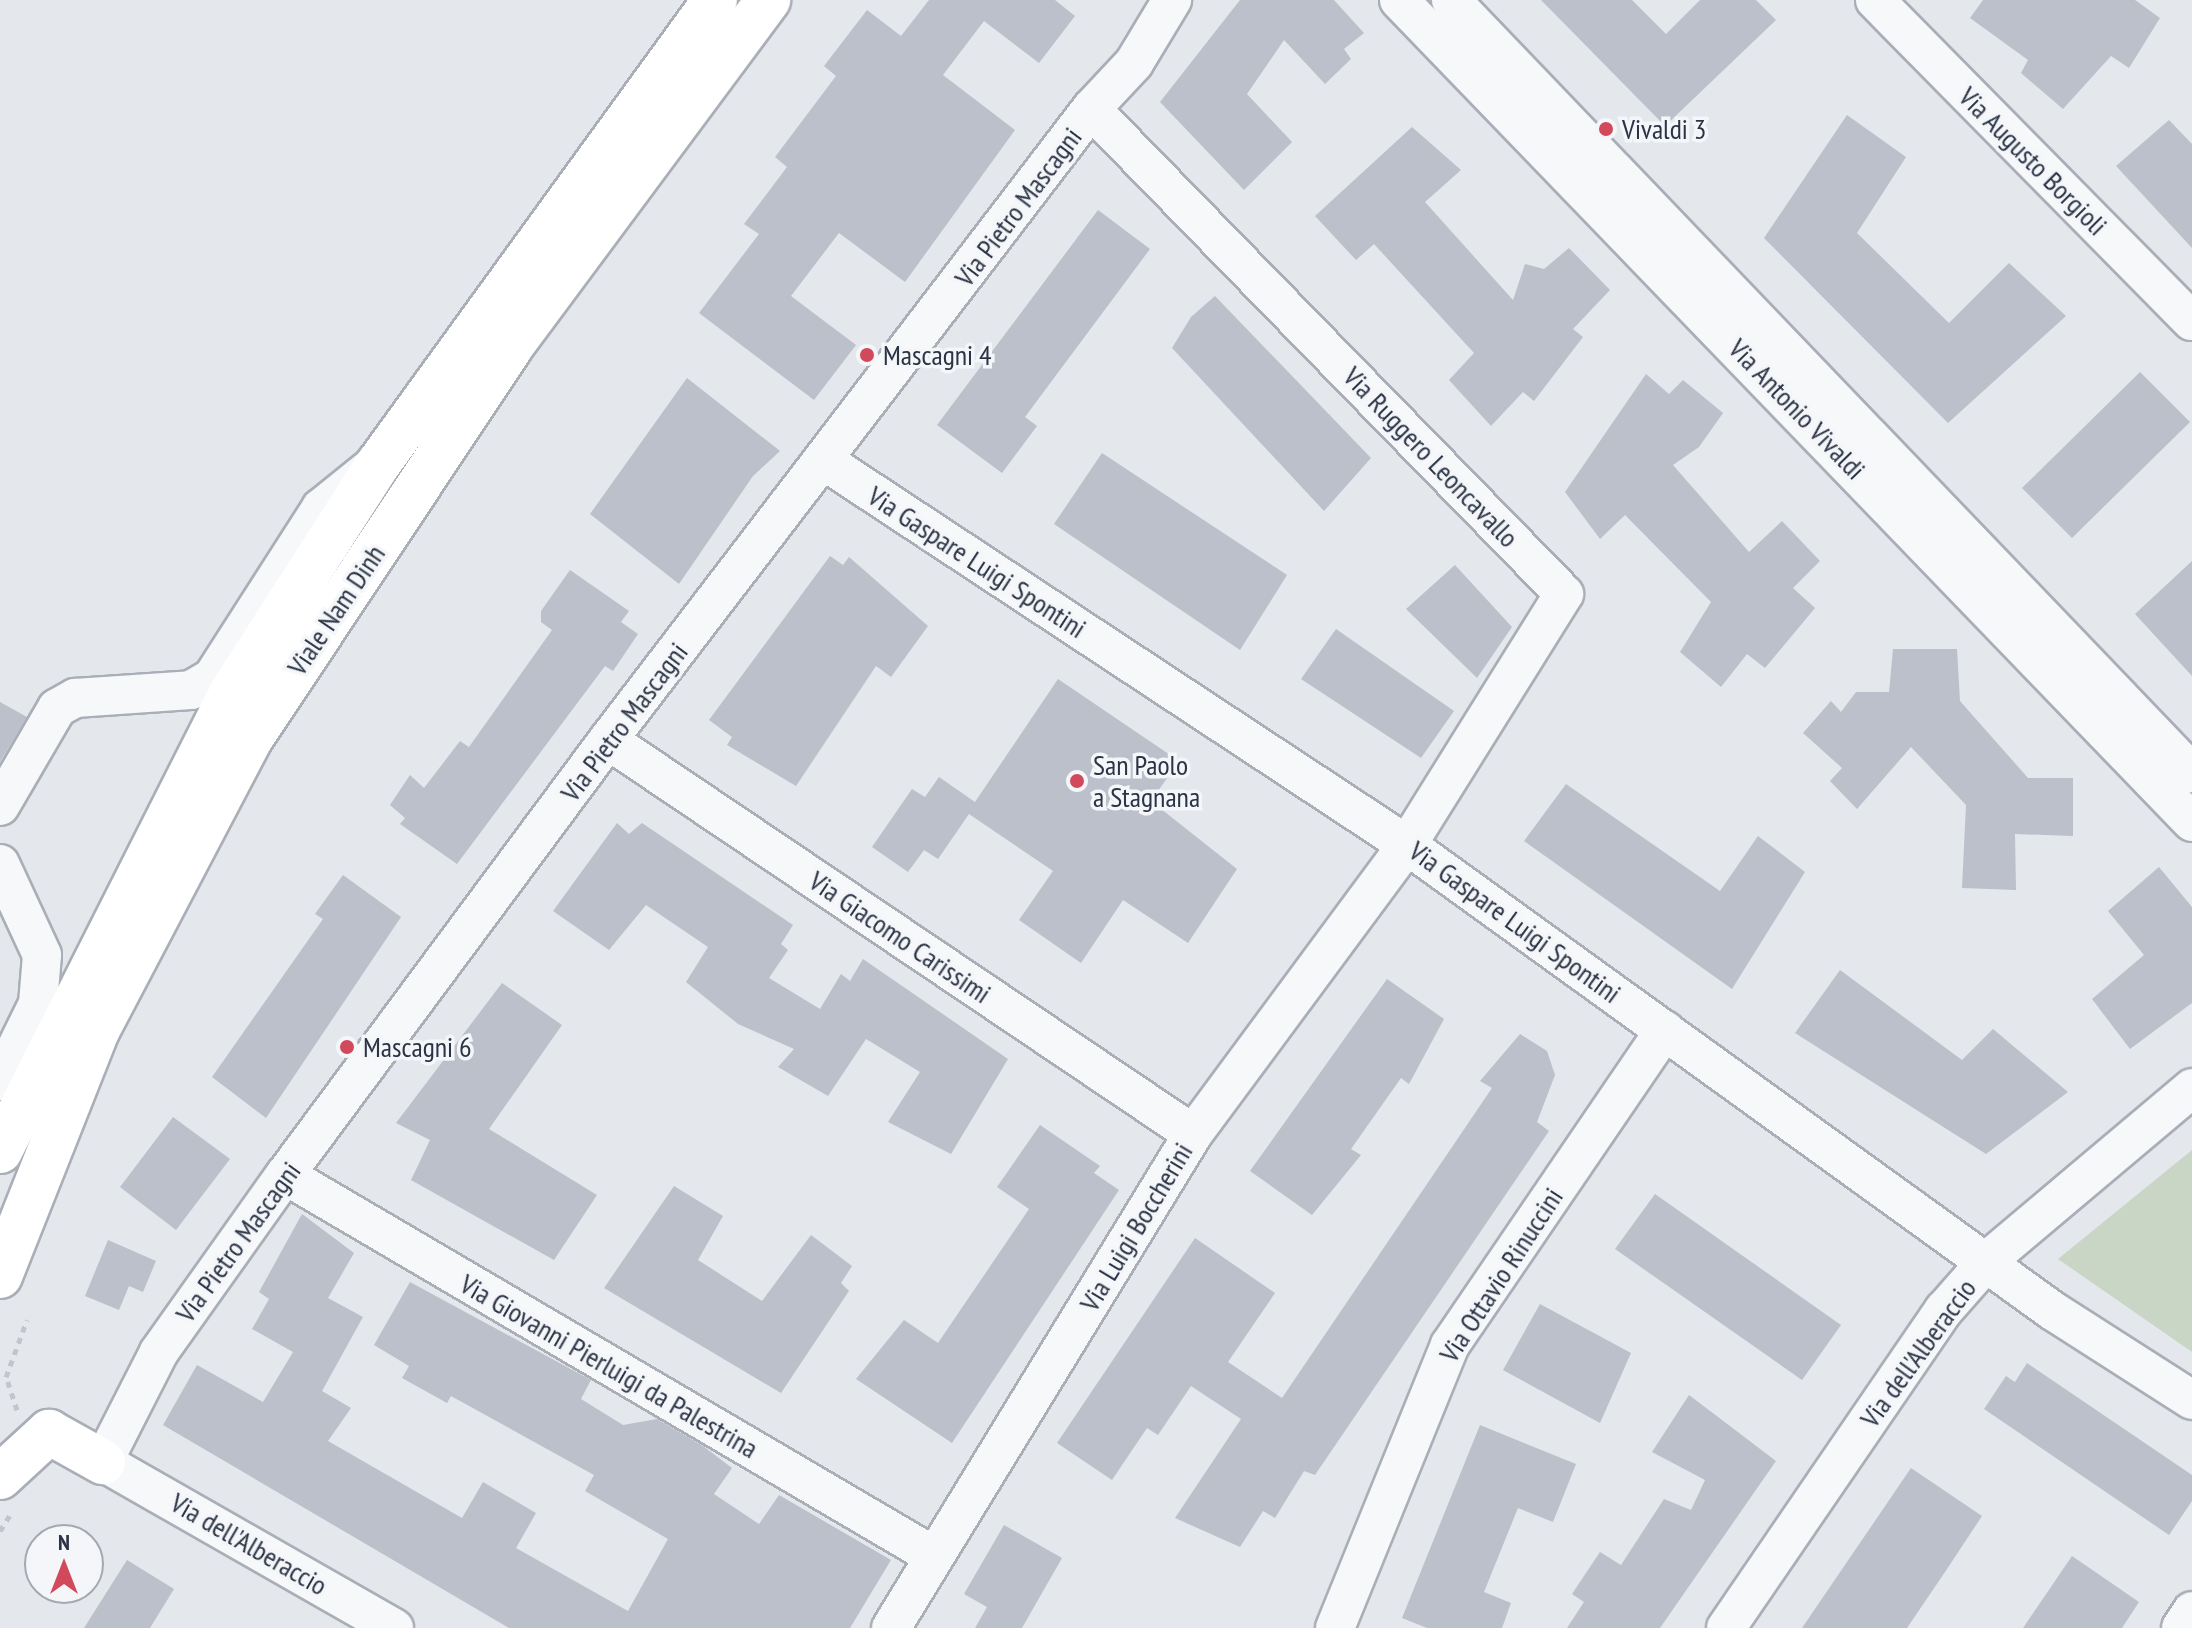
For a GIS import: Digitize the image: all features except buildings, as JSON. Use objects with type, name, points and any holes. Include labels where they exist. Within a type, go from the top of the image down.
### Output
[{"type":"main road","name":"Viale Nam Dinh","points":[[0,1151],[233,690],[379,463],[715,0]]},
{"type":"main road","name":"Viale Nam Dinh","points":[[1,1275],[98,1029],[249,741],[509,349],[768,0]]},
{"type":"main road","points":[[0,1477],[49,1432],[103,1462]]},
{"type":"street","name":"Via Pietro Mascagni","points":[[103,1462],[159,1352],[285,1175],[608,740],[826,462],[1091,109],[1134,63],[1172,0]]},
{"type":"street","name":"Via Antonio Vivaldi","points":[[1399,0],[2192,822]]},
{"type":"street","name":"Via Antonio Vivaldi","points":[[1451,0],[2192,773]]},
{"type":"street","name":"Via Augusto Borgioli","points":[[1875,0],[2192,321]]},
{"type":"street","name":"Via Ruggero Leoncavallo","points":[[1091,109],[1564,594],[1407,845]]},
{"type":"street","name":"Via Gaspare Luigi Spontini","points":[[826,462],[1407,845],[1988,1260],[2192,1400]]},
{"type":"street","points":[[0,806],[57,708],[75,698],[191,690],[212,678],[321,508],[379,463]]},
{"type":"street","name":"Via Giacomo Carissimi","points":[[608,740],[1193,1134]]},
{"type":"street","name":"Via Luigi Boccherini","points":[[891,1628],[1193,1134],[1407,845]]},
{"type":"street","points":[[0,864],[42,955],[38,1004],[0,1081]]},
{"type":"street","name":"Via Ottavio Rinuccini","points":[[1335,1628],[1450,1345],[1665,1030]]},
{"type":"street","name":"Via dell'Alberaccio","points":[[1726,1628],[1944,1310],[1988,1260],[2192,1088]]},
{"type":"street","name":"Via Giovanni Pierluigi da Palestrina","points":[[285,1175],[934,1556]]},
{"type":"street","name":"Via dell'Alberaccio","points":[[103,1462],[394,1628]]},
{"type":"street","points":[[2181,1628],[2192,1611]]},
{"type":"green space","points":[[2192,1150],[2192,1352],[2058,1259]]},
{"type":"place","name":"Vivaldi 3","points":[[1606,129]]},
{"type":"place","name":"Mascagni 4","points":[[867,355]]},
{"type":"place","name":"San Paolo a Stagnana","points":[[1077,781]]},
{"type":"place","name":"Mascagni 6","points":[[347,1047]]}]
